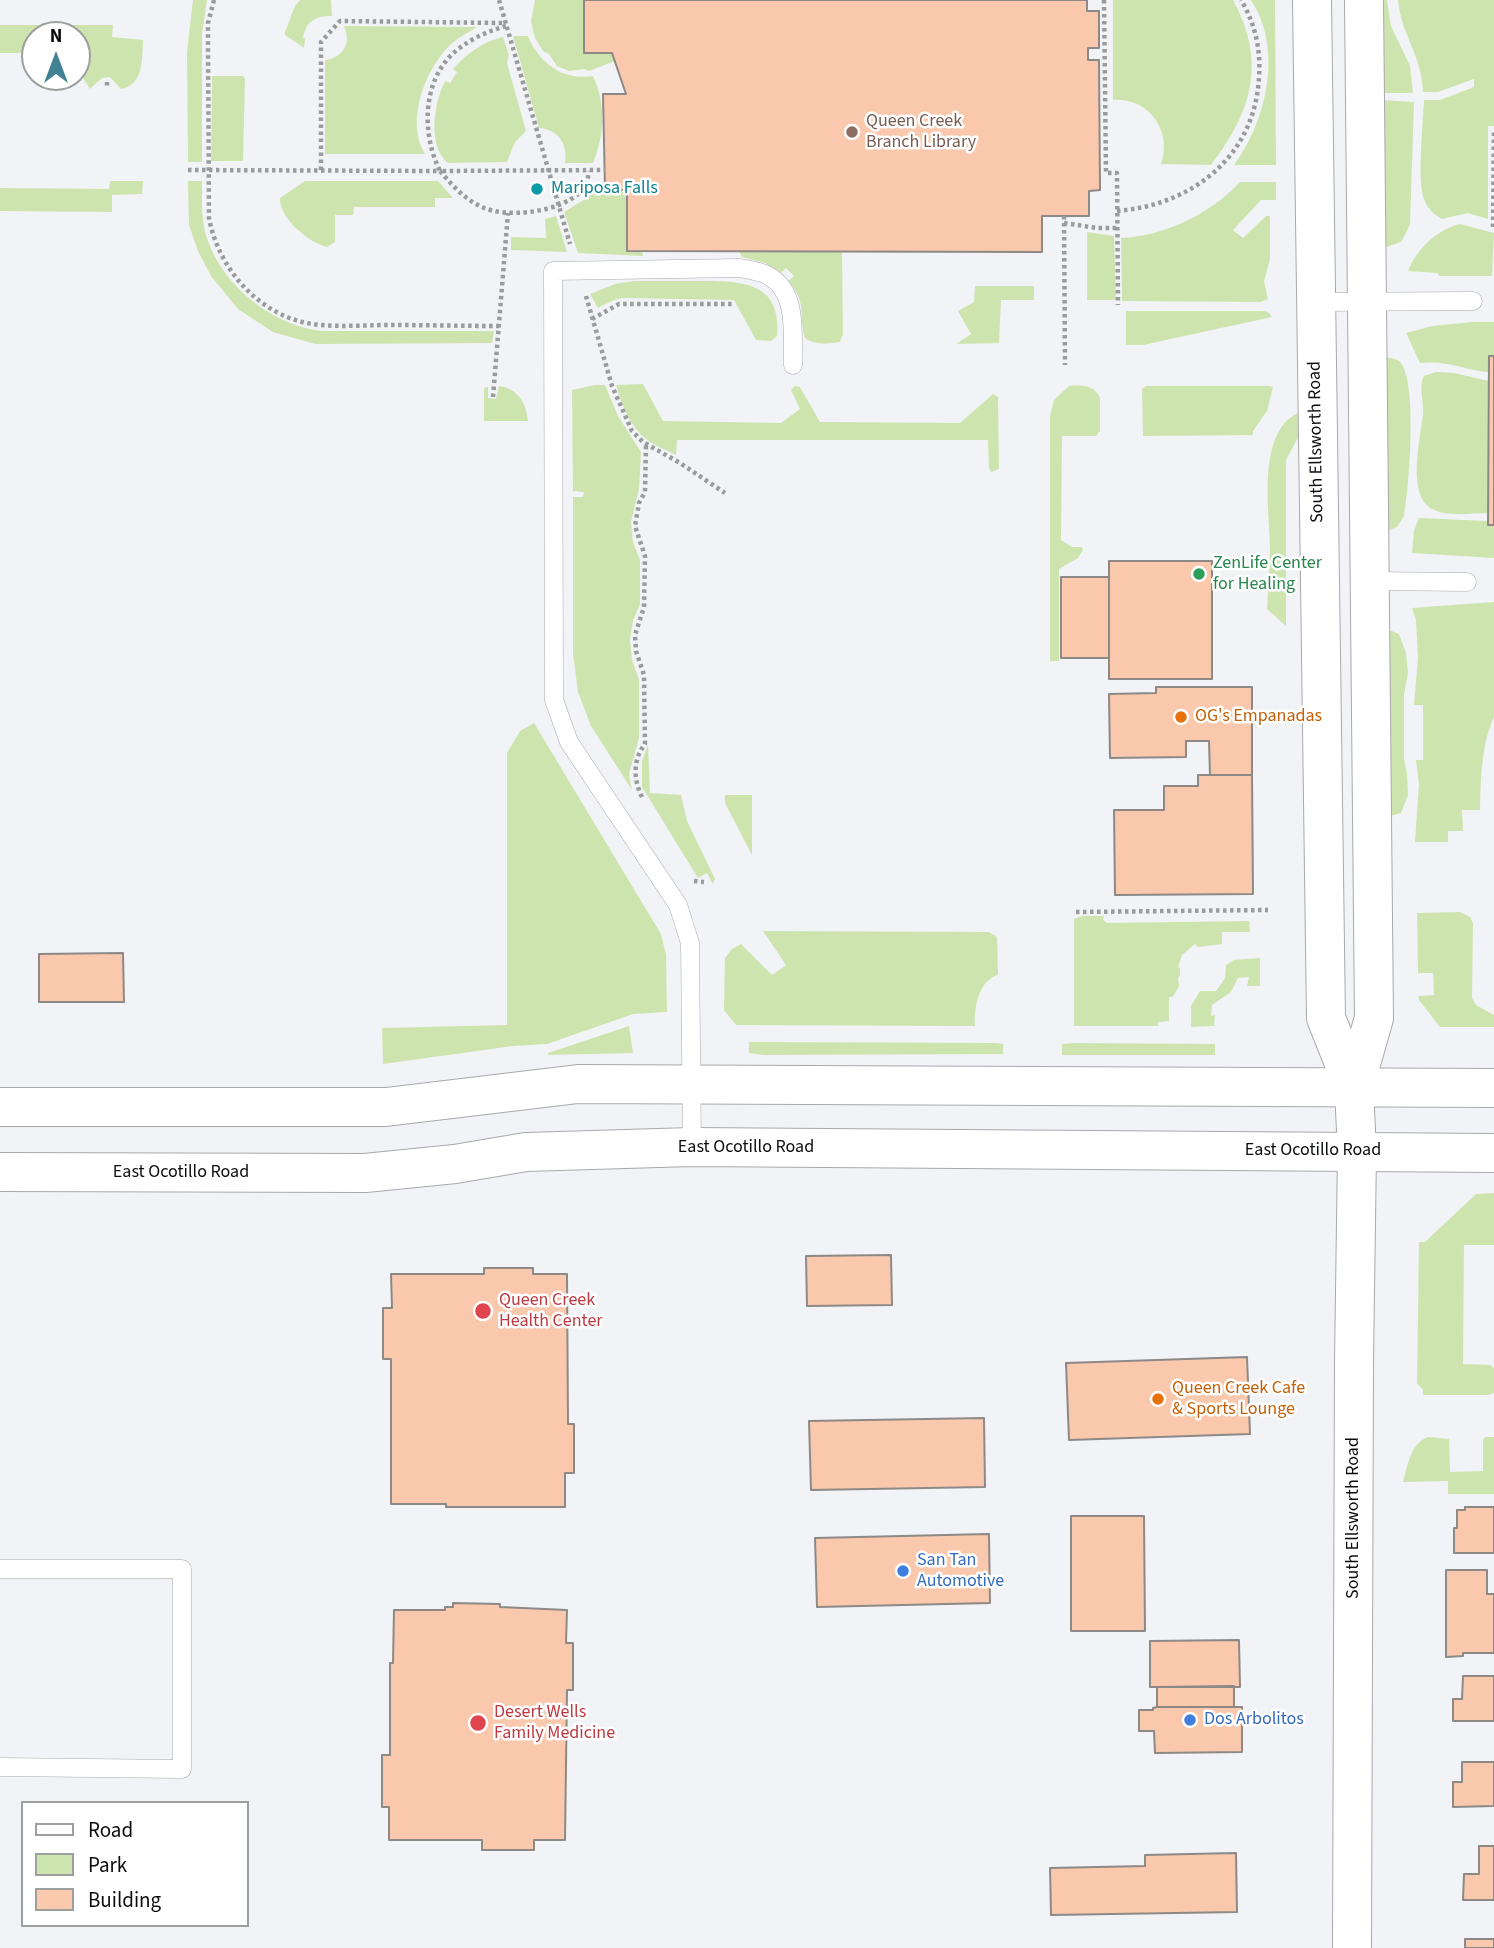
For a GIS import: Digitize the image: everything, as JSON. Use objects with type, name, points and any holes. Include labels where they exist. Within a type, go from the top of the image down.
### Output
[{"type":"street","name":"South Ellsworth Road","points":[[1312,0],[1326,1018],[1354,1088]]},
{"type":"street","name":"South Ellsworth Road","points":[[1352,1948],[1357,1152],[1354,1088],[1374,1018],[1364,0]]},
{"type":"street","points":[[0,1107],[386,1107],[578,1084],[1494,1088]]},
{"type":"street","name":"East Ocotillo Road","points":[[0,1172],[365,1172],[455,1164],[526,1152],[692,1147],[1494,1153]]},
{"type":"lane","points":[[692,1147],[691,943],[678,905],[569,742],[554,700],[553,271],[740,268],[768,276],[783,290],[792,311],[793,365]]},
{"type":"lane","points":[[1315,302],[1473,301]]},
{"type":"lane","points":[[1369,581],[1467,582]]},
{"type":"lane","points":[[0,1569],[182,1570],[182,1769],[0,1768]]},
{"type":"path","points":[[214,0],[208,23],[209,218],[213,237],[238,281],[253,297],[269,308],[319,325],[499,326]]},
{"type":"path","points":[[1104,0],[1106,173],[1117,173],[1118,305]]},
{"type":"path","points":[[1117,211],[1138,210],[1174,198],[1228,160],[1245,136],[1258,96],[1259,64],[1255,32],[1249,13],[1241,0]]},
{"type":"path","points":[[321,170],[321,42],[340,21],[506,24],[457,50],[437,76],[431,93],[428,117],[435,160],[440,171],[463,195],[481,207],[508,213],[535,212],[551,208],[580,193],[587,183],[589,171]]},
{"type":"path","points":[[107,82],[107,89]]},
{"type":"path","points":[[1493,228],[1494,129]]},
{"type":"path","points":[[188,170],[605,170]]},
{"type":"path","points":[[493,397],[508,213]]},
{"type":"path","points":[[1064,216],[1066,365]]},
{"type":"path","points":[[1064,223],[1117,228]]},
{"type":"path","points":[[592,319],[619,304],[733,304]]},
{"type":"path","points":[[646,444],[645,492],[639,503],[635,526],[645,556],[644,607],[635,635],[636,651],[644,675],[645,744],[639,752],[635,771],[646,803]]},
{"type":"path","points":[[692,881],[704,882]]},
{"type":"path","points":[[1076,912],[1268,910]]},
{"type":"green space","points":[[193,0],[207,0],[202,34],[202,162],[188,162],[187,52]]},
{"type":"green space","points":[[300,0],[331,0],[332,16],[316,18],[309,24],[304,32],[304,48],[285,35],[295,6]]},
{"type":"green space","points":[[535,0],[584,0],[615,61],[589,71],[569,71],[557,66],[535,38],[531,21]]},
{"type":"green space","points":[[1113,0],[1233,0],[1250,44],[1250,86],[1237,126],[1211,165],[1161,164],[1163,140],[1155,118],[1137,104],[1113,100]]},
{"type":"green space","points":[[1251,0],[1275,0],[1276,165],[1234,165],[1255,127],[1267,84],[1266,40],[1261,19]]},
{"type":"green space","points":[[1379,0],[1387,0],[1391,26],[1410,66],[1413,93],[1380,93]]},
{"type":"green space","points":[[1398,0],[1494,0],[1494,126],[1488,126],[1488,219],[1468,213],[1442,219],[1431,211],[1425,202],[1421,166],[1424,100],[1440,100],[1474,87],[1474,79],[1438,92],[1423,92],[1419,67],[1403,24]]},
{"type":"green space","points":[[0,25],[21,25],[21,53],[0,53]]},
{"type":"green space","points":[[91,25],[113,25],[112,37],[143,40],[138,77],[129,87],[121,89],[110,77],[102,78],[91,88]]},
{"type":"green space","points":[[344,26],[477,27],[449,46],[432,68],[426,82],[417,112],[419,141],[425,154],[325,154],[325,60],[337,56],[344,49],[347,38]]},
{"type":"green space","points":[[513,36],[528,36],[545,62],[562,73],[593,76],[602,108],[602,130],[593,163],[565,163],[565,150],[560,139],[552,131],[539,128]]},
{"type":"green space","points":[[503,37],[509,55],[507,63],[526,131],[515,142],[507,162],[448,163],[441,155],[435,135],[434,124],[441,90],[445,81],[450,83],[457,72],[453,69],[464,58],[482,45]]},
{"type":"green space","points":[[212,76],[243,76],[245,79],[243,161],[211,161]]},
{"type":"green space","points":[[1380,100],[1414,102],[1410,225],[1401,242],[1384,248]]},
{"type":"green space","points":[[110,181],[143,181],[142,194],[112,195],[112,212],[0,211],[0,188],[109,189]]},
{"type":"green space","points":[[188,181],[202,181],[204,228],[213,253],[223,270],[251,300],[268,312],[285,321],[323,331],[494,331],[492,343],[315,344],[273,332],[238,309],[211,276],[189,225]]},
{"type":"green space","points":[[305,181],[438,181],[453,198],[435,198],[435,207],[354,207],[353,215],[335,215],[335,242],[327,247],[296,228],[281,206],[280,198]]},
{"type":"green space","points":[[1240,182],[1276,182],[1276,200],[1261,200],[1233,230],[1243,238],[1266,216],[1270,216],[1270,259],[1264,281],[1268,299],[1260,302],[1122,301],[1121,238],[1154,233],[1186,221],[1215,204]]},
{"type":"green space","points":[[596,187],[627,190],[643,256],[578,253],[564,212],[587,198]]},
{"type":"green space","points":[[556,216],[567,252],[511,250],[511,237],[546,238],[545,219]]},
{"type":"green space","points":[[1460,224],[1494,233],[1492,276],[1439,276],[1438,273],[1408,271],[1428,242],[1443,231]]},
{"type":"green space","points":[[1087,232],[1114,236],[1116,300],[1087,300]]},
{"type":"green space","points":[[739,251],[842,252],[843,334],[840,342],[817,343],[805,338],[800,302],[788,281],[794,276],[786,268],[781,273],[765,263],[742,257]]},
{"type":"green space","points":[[634,281],[715,281],[756,288],[766,294],[773,304],[777,318],[777,336],[771,341],[756,340],[734,300],[622,298],[598,308],[590,294],[615,284]]},
{"type":"green space","points":[[975,286],[1034,286],[1034,300],[1001,300],[999,343],[956,344],[971,334],[958,311],[974,302]]},
{"type":"green space","points":[[1126,311],[1264,311],[1272,317],[1143,345],[1126,345]]},
{"type":"green space","points":[[1494,322],[1494,356],[1489,356],[1489,372],[1439,363],[1420,363],[1406,333],[1432,326]]},
{"type":"green space","points":[[1385,357],[1400,362],[1406,373],[1411,436],[1404,516],[1397,527],[1387,531]]},
{"type":"green space","points":[[1436,372],[1489,381],[1488,513],[1442,513],[1429,507],[1418,489],[1417,463],[1423,413],[1421,384],[1424,376]]},
{"type":"green space","points":[[643,384],[663,421],[781,423],[800,409],[791,390],[795,386],[800,387],[820,422],[960,423],[993,394],[998,397],[999,469],[991,472],[989,468],[988,440],[677,440],[676,455],[640,434],[627,414],[616,385]]},
{"type":"green space","points":[[605,385],[618,416],[641,452],[639,489],[631,522],[633,542],[640,560],[640,604],[633,621],[630,640],[632,660],[639,680],[639,738],[629,774],[632,790],[591,726],[578,692],[573,653],[573,497],[583,497],[584,492],[573,491],[572,390]]},
{"type":"green space","points":[[499,386],[516,393],[525,408],[528,421],[484,421],[484,388],[488,387],[488,398],[496,399]]},
{"type":"green space","points":[[1069,386],[1087,387],[1098,394],[1100,431],[1096,436],[1062,436],[1061,540],[1072,547],[1082,547],[1083,550],[1078,558],[1059,569],[1059,661],[1050,661],[1050,416],[1054,400]]},
{"type":"green space","points":[[1146,386],[1273,387],[1267,411],[1253,435],[1143,436],[1142,389]]},
{"type":"green space","points":[[1298,413],[1299,436],[1286,460],[1286,626],[1267,609],[1270,549],[1268,474],[1276,437],[1285,423]]},
{"type":"green space","points":[[1419,518],[1488,521],[1488,525],[1494,525],[1494,558],[1412,553],[1414,531]]},
{"type":"green space","points":[[1494,602],[1494,717],[1484,751],[1480,810],[1462,810],[1463,831],[1448,831],[1448,842],[1415,842],[1419,784],[1416,760],[1423,760],[1423,705],[1414,705],[1418,658],[1416,620],[1412,608]]},
{"type":"green space","points":[[1389,630],[1399,634],[1406,653],[1408,673],[1404,695],[1404,758],[1408,795],[1401,813],[1390,816]]},
{"type":"green space","points":[[534,723],[661,934],[666,955],[667,1012],[633,1014],[547,1044],[513,1046],[383,1064],[382,1028],[507,1025],[507,753],[520,731]]},
{"type":"green space","points":[[648,745],[650,793],[681,795],[687,821],[715,879],[713,884],[707,873],[698,878],[642,787],[642,761]]},
{"type":"green space","points":[[725,795],[752,795],[752,855],[725,803]]},
{"type":"green space","points":[[1460,912],[1470,917],[1473,923],[1472,998],[1476,1005],[1494,1015],[1494,1027],[1440,1027],[1419,1000],[1418,996],[1434,995],[1433,973],[1418,973],[1417,913]]},
{"type":"green space","points":[[1082,916],[1104,916],[1103,920],[1107,923],[1249,921],[1250,932],[1222,932],[1222,944],[1198,947],[1195,944],[1182,955],[1178,967],[1179,986],[1173,997],[1169,997],[1169,1021],[1158,1022],[1158,1026],[1074,1026],[1074,919]]},
{"type":"green space","points":[[763,931],[989,932],[997,937],[998,975],[991,978],[982,989],[975,1011],[975,1026],[736,1025],[724,1010],[725,958],[732,949],[741,944],[772,975],[786,965]]},
{"type":"green space","points":[[1260,958],[1260,986],[1247,986],[1249,977],[1238,978],[1231,992],[1212,1005],[1214,1026],[1191,1027],[1191,1006],[1200,991],[1216,991],[1225,978],[1226,965],[1234,960]]},
{"type":"green space","points":[[629,1026],[633,1053],[548,1055],[548,1053]]},
{"type":"green space","points":[[749,1042],[996,1043],[1003,1044],[1003,1054],[763,1055],[749,1053]]},
{"type":"green space","points":[[1062,1044],[1215,1044],[1215,1055],[1062,1055]]},
{"type":"green space","points":[[1494,1193],[1494,1245],[1464,1245],[1463,1364],[1490,1365],[1494,1368],[1494,1393],[1423,1395],[1423,1390],[1417,1383],[1419,1242],[1425,1242],[1476,1194]]},
{"type":"green space","points":[[1428,1437],[1449,1439],[1450,1472],[1483,1471],[1483,1440],[1485,1437],[1494,1437],[1494,1494],[1448,1494],[1448,1481],[1403,1482],[1413,1450]]},
{"type":"building","name":"Queen Creek Branch Library","points":[[584,0],[1087,0],[1087,11],[1099,11],[1099,48],[1088,48],[1088,60],[1099,60],[1100,190],[1089,191],[1089,216],[1042,216],[1042,252],[627,251],[627,190],[605,190],[603,94],[626,94],[612,53],[584,53]]},
{"type":"building","points":[[1489,356],[1494,356],[1494,525],[1488,525]]},
{"type":"building","points":[[1109,561],[1212,561],[1212,679],[1109,679]]},
{"type":"building","points":[[1061,577],[1109,577],[1109,658],[1061,658]]},
{"type":"building","name":"OG's Empanadas","points":[[1156,687],[1252,687],[1252,775],[1210,775],[1209,741],[1186,741],[1186,757],[1110,758],[1109,694],[1156,693]]},
{"type":"building","points":[[1198,775],[1252,775],[1253,894],[1115,895],[1114,810],[1164,810],[1164,786],[1198,786]]},
{"type":"building","points":[[123,953],[124,1002],[39,1002],[39,954]]},
{"type":"building","points":[[891,1255],[892,1305],[807,1306],[806,1256]]},
{"type":"building","points":[[484,1268],[533,1268],[533,1274],[567,1274],[568,1424],[574,1424],[574,1473],[565,1473],[565,1507],[391,1504],[391,1359],[383,1359],[383,1308],[392,1308],[391,1274],[484,1274]]},
{"type":"building","name":"Queen Creek Cafe & Sports Lounge","points":[[1247,1357],[1250,1434],[1069,1440],[1066,1363]]},
{"type":"building","points":[[984,1418],[985,1487],[811,1490],[809,1421]]},
{"type":"building","points":[[1465,1507],[1494,1507],[1494,1553],[1454,1553],[1457,1510],[1465,1510]]},
{"type":"building","points":[[1071,1516],[1144,1516],[1145,1631],[1071,1631]]},
{"type":"building","name":"San Tan Automotive","points":[[989,1534],[990,1603],[817,1607],[815,1538]]},
{"type":"building","points":[[1446,1570],[1487,1570],[1487,1594],[1494,1594],[1494,1653],[1463,1653],[1463,1656],[1446,1657]]},
{"type":"building","name":"Desert Wells Family Medicine","points":[[453,1603],[567,1610],[566,1643],[573,1643],[573,1690],[567,1690],[565,1840],[534,1840],[534,1850],[482,1850],[482,1840],[389,1840],[389,1807],[382,1807],[382,1755],[390,1755],[390,1663],[393,1663],[394,1610],[445,1610],[445,1607],[453,1607]]},
{"type":"building","points":[[1239,1640],[1240,1687],[1150,1687],[1150,1641]]},
{"type":"building","points":[[1463,1676],[1494,1676],[1494,1721],[1453,1721],[1453,1699],[1462,1699]]},
{"type":"building","points":[[1234,1686],[1234,1707],[1157,1707],[1157,1687]]},
{"type":"building","name":"Dos Arbolitos","points":[[1157,1707],[1242,1707],[1242,1752],[1155,1753],[1154,1731],[1139,1731],[1139,1710],[1153,1710]]},
{"type":"building","points":[[1462,1762],[1494,1762],[1494,1806],[1453,1807],[1453,1782],[1462,1782]]},
{"type":"building","points":[[1479,1846],[1494,1846],[1494,1900],[1463,1900],[1464,1874],[1479,1874]]},
{"type":"building","points":[[1236,1853],[1237,1912],[1051,1915],[1050,1868],[1145,1866],[1145,1855]]},
{"type":"building","points":[[1465,1939],[1494,1939],[1494,1948],[1465,1948]]},
{"type":"place","name":"Queen Creek Branch Library","points":[[852,132]]},
{"type":"place","name":"Mariposa Falls","points":[[537,189]]},
{"type":"place","name":"ZenLife Center for Healing","points":[[1199,574]]},
{"type":"place","name":"OG's Empanadas","points":[[1181,717]]},
{"type":"place","name":"Queen Creek Health Center","points":[[483,1311]]},
{"type":"place","name":"Queen Creek Cafe & Sports Lounge","points":[[1158,1399]]},
{"type":"place","name":"San Tan Automotive","points":[[903,1571]]},
{"type":"place","name":"Dos Arbolitos","points":[[1190,1720]]},
{"type":"place","name":"Desert Wells Family Medicine","points":[[478,1723]]}]
